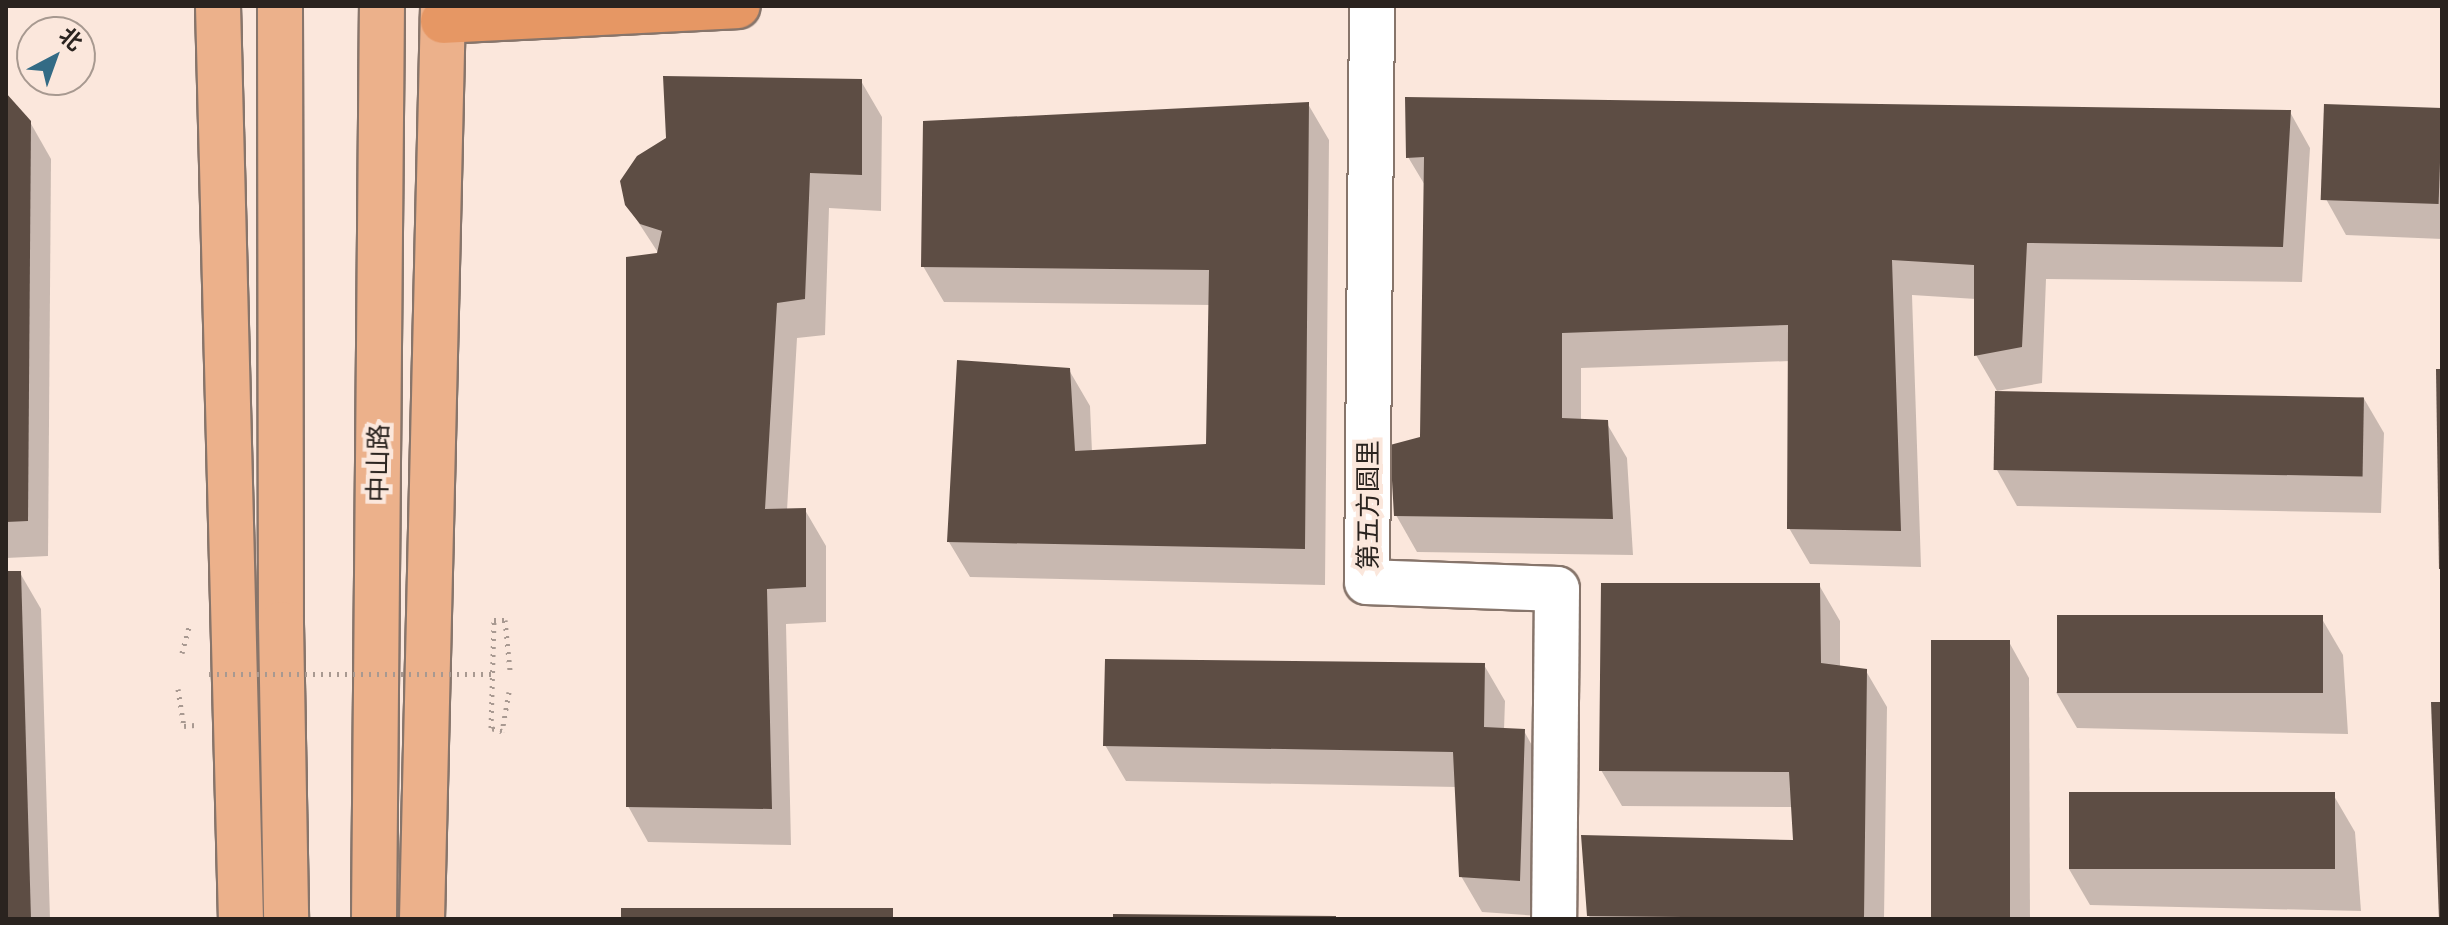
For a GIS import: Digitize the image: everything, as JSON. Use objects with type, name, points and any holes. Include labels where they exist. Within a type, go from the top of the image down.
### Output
[{"type":"highway","points":[[443,14],[738,6]]},
{"type":"main road","points":[[218,6],[241,919]]},
{"type":"main road","points":[[280,6],[281,624],[286,919]]},
{"type":"main road","name":"中山路","points":[[374,919],[382,6]]},
{"type":"main road","points":[[422,919],[443,14]]},
{"type":"street","name":"第五方圆里","points":[[1372,6],[1367,582],[1557,589],[1554,919]]},
{"type":"path","points":[[509,692],[502,731],[491,728],[494,620],[505,620],[510,670]]},
{"type":"path","points":[[209,674],[491,674]]},
{"type":"building","points":[[663,76],[862,79],[862,175],[810,173],[805,299],[777,303],[765,509],[806,508],[806,587],[767,589],[772,809],[626,807],[626,257],[657,253],[662,231],[640,224],[625,205],[620,181],[637,156],[666,138]]},
{"type":"building","points":[[6,93],[31,121],[28,521],[6,522]]},
{"type":"building","points":[[1405,97],[2291,110],[2283,247],[2027,243],[2022,347],[1974,356],[1974,265],[1892,260],[1901,531],[1787,529],[1788,325],[1562,333],[1562,418],[1608,420],[1613,519],[1394,516],[1390,445],[1420,437],[1424,157],[1406,158]]},
{"type":"building","points":[[1309,102],[1305,549],[947,542],[957,360],[1070,368],[1075,451],[1206,444],[1209,270],[921,267],[923,121]]},
{"type":"building","points":[[2324,104],[2442,108],[2439,204],[2321,200]]},
{"type":"building","points":[[2436,369],[2442,369],[2442,569],[2439,569]]},
{"type":"building","points":[[1995,391],[2364,397],[2363,476],[1994,470]]},
{"type":"building","points":[[6,571],[21,571],[31,919],[6,919]]},
{"type":"building","points":[[1601,583],[1820,583],[1821,663],[1867,669],[1864,919],[1587,916],[1581,835],[1793,840],[1789,772],[1599,771]]},
{"type":"building","points":[[2057,615],[2323,615],[2323,693],[2057,693]]},
{"type":"building","points":[[1931,640],[2010,640],[2010,919],[1931,919]]},
{"type":"building","points":[[1105,659],[1485,663],[1484,727],[1525,729],[1520,881],[1459,877],[1453,752],[1103,746]]},
{"type":"building","points":[[2431,702],[2442,702],[2442,919],[2439,919]]},
{"type":"building","points":[[2069,792],[2335,792],[2335,869],[2069,869]]},
{"type":"building","points":[[621,908],[893,908],[893,919],[621,919]]},
{"type":"building","points":[[1113,914],[1336,916],[1336,919],[1113,919]]}]
